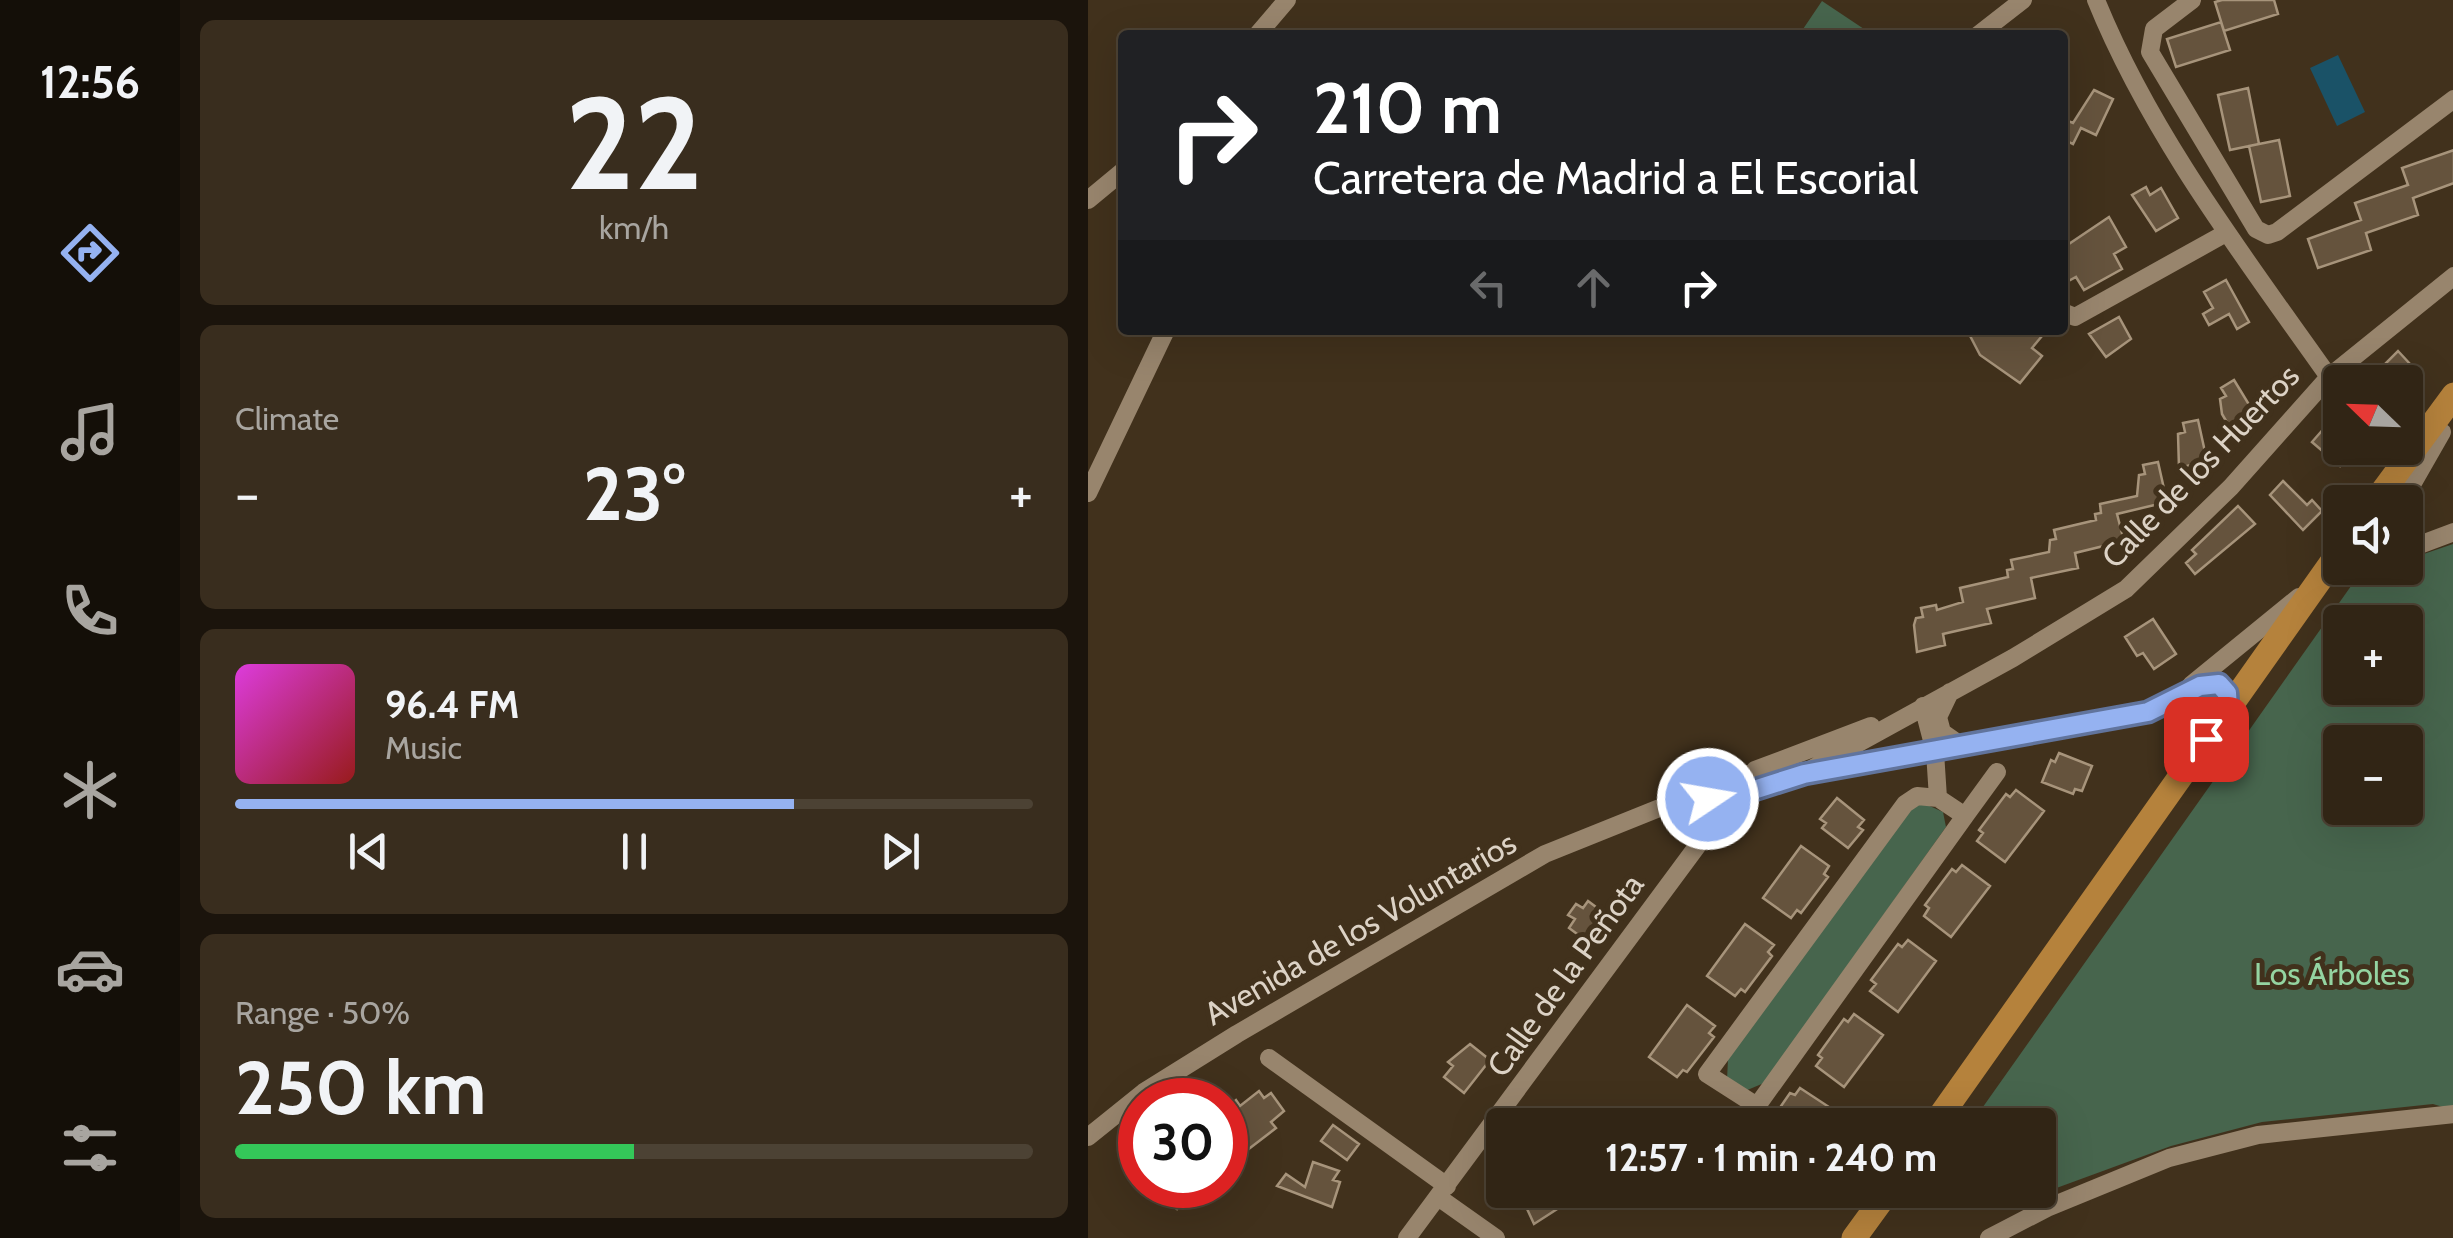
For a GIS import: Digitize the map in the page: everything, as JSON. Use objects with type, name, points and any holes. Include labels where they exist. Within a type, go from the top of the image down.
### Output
[{"type":"highway","points":[[2387,485],[2454,394]]},
{"type":"highway","points":[[2406,485],[2448,425]]},
{"type":"highway","points":[[1946,1108],[2228,709],[2333,585]]},
{"type":"highway","points":[[1962,1108],[2334,585]]},
{"type":"highway","points":[[1854,1238],[1875,1208]]},
{"type":"highway","points":[[1871,1238],[1892,1208]]},
{"type":"street","points":[[1261,30],[1287,0]]},
{"type":"street","points":[[1984,30],[2023,0]]},
{"type":"street","points":[[2096,0],[2115,47],[2226,232],[2323,369]]},
{"type":"street","points":[[2192,0],[2154,29],[2150,52],[2256,229],[2268,235],[2454,100]]},
{"type":"street","points":[[1088,200],[1118,175]]},
{"type":"street","points":[[2068,314],[2075,317],[2226,232]]},
{"type":"street","name":"Calle de los Huertos","points":[[2344,365],[2454,276]]},
{"type":"street","points":[[1088,493],[1164,335]]},
{"type":"street","name":"Calle de los Huertos","points":[[1804,774],[2126,589],[2231,486],[2323,384]]},
{"type":"street","points":[[2412,485],[2448,425]]},
{"type":"street","points":[[2423,541],[2454,532]]},
{"type":"street","name":"Avenida de los Voluntarios","points":[[2172,700],[2327,585]]},
{"type":"street","name":"Avenida de los Voluntarios","points":[[1681,802],[1735,796],[1804,774],[2148,712],[2213,683],[2227,693],[2228,709]]},
{"type":"street","points":[[1950,692],[1938,717],[1942,732],[1962,746]]},
{"type":"street","points":[[1923,706],[1935,752],[1938,798]]},
{"type":"street","name":"Calle de los Huertos","points":[[1744,774],[1923,706]]},
{"type":"street","points":[[1966,816],[1938,798],[1917,796],[1905,804],[1707,1074],[1757,1106],[1966,816],[1996,772]]},
{"type":"street","name":"Avenida de los Voluntarios","points":[[1088,1137],[1144,1092],[1206,1053],[1545,854],[1744,774],[1804,774]]},
{"type":"street","name":"Calle de la Peñota","points":[[1406,1238],[1735,796]]},
{"type":"street","points":[[1269,1058],[1443,1192],[1496,1238]]},
{"type":"street","points":[[1989,1238],[2046,1208],[2169,1158],[2258,1135],[2454,1114]]},
{"type":"green space","points":[[1822,1],[1866,30],[1802,30]]},
{"type":"green space","name":"Los Árboles","points":[[2453,544],[2453,1110],[2433,1104],[2262,1122],[2171,1146],[2056,1188],[2056,1108],[1982,1108],[2323,626],[2323,705],[2423,705],[2423,605],[2338,605],[2352,585],[2423,585],[2423,554]]},
{"type":"green space","points":[[1923,803],[1943,812],[1946,827],[1764,1083],[1745,1091],[1727,1080],[1728,1059],[1909,809]]},
{"type":"water","points":[[2338,55],[2365,112],[2337,126],[2310,68]]},
{"type":"building","points":[[2274,0],[2278,14],[2224,31],[2215,2]]},
{"type":"building","points":[[2221,22],[2230,50],[2176,67],[2167,39]]},
{"type":"building","points":[[2248,88],[2259,144],[2230,150],[2218,95]]},
{"type":"building","points":[[2094,90],[2113,99],[2096,135],[2081,128],[2073,144],[2068,142],[2068,121],[2073,123]]},
{"type":"building","points":[[2279,140],[2290,196],[2261,202],[2249,146]]},
{"type":"building","points":[[2454,150],[2454,183],[2413,198],[2418,215],[2366,233],[2371,250],[2318,268],[2308,239],[2361,220],[2355,203],[2408,185],[2402,168]]},
{"type":"building","points":[[2146,187],[2150,195],[2161,188],[2178,218],[2156,231],[2132,195]]},
{"type":"building","points":[[2109,217],[2126,247],[2114,254],[2122,269],[2084,290],[2076,277],[2068,281],[2068,245]]},
{"type":"building","points":[[2226,280],[2249,322],[2237,329],[2229,314],[2209,325],[2203,314],[2213,308],[2204,292]]},
{"type":"building","points":[[2119,317],[2131,339],[2106,357],[2089,334]]},
{"type":"building","points":[[1970,335],[2043,335],[2032,348],[2042,356],[2020,383],[1980,355]]},
{"type":"building","points":[[2398,351],[2411,365],[2384,365]]},
{"type":"building","points":[[2234,380],[2256,416],[2232,431],[2222,414],[2220,399],[2226,396],[2221,388]]},
{"type":"building","points":[[2198,420],[2207,461],[2179,468],[2178,434],[2185,432],[2183,423]]},
{"type":"building","points":[[2323,429],[2323,451],[2312,442]]},
{"type":"building","points":[[2158,462],[2167,502],[2117,514],[2124,541],[2075,553],[2078,568],[2031,578],[2035,598],[1987,609],[1991,623],[1943,634],[1945,645],[1917,652],[1914,625],[1916,618],[1923,617],[1921,608],[1936,605],[1937,610],[1963,602],[1960,588],[2008,577],[2007,570],[2013,569],[2011,560],[2049,552],[2050,540],[2056,539],[2054,530],[2096,520],[2095,514],[2101,513],[2100,504],[2137,496],[2139,475],[2145,474],[2143,465]]},
{"type":"building","points":[[2283,481],[2307,505],[2312,500],[2322,511],[2303,530],[2270,495]]},
{"type":"building","points":[[2238,506],[2255,524],[2195,574],[2186,563],[2196,554],[2192,550]]},
{"type":"building","points":[[2153,619],[2176,654],[2154,669],[2143,653],[2137,656],[2125,637]]},
{"type":"building","points":[[2059,753],[2092,766],[2082,791],[2075,789],[2073,794],[2042,782],[2051,760],[2055,762]]},
{"type":"building","points":[[2016,790],[2044,811],[2005,862],[1977,841],[1983,833],[1979,830],[2006,794],[2010,797]]},
{"type":"building","points":[[1837,798],[1864,820],[1858,827],[1863,830],[1848,848],[1822,828],[1826,823],[1820,819]]},
{"type":"building","points":[[1801,846],[1829,866],[1824,874],[1828,877],[1801,913],[1797,910],[1791,918],[1763,898]]},
{"type":"building","points":[[1962,865],[1990,886],[1951,937],[1924,916],[1929,908],[1925,905],[1952,869],[1956,872]]},
{"type":"building","points":[[1588,901],[1604,913],[1584,939],[1569,928],[1575,919],[1568,915],[1576,904],[1583,908]]},
{"type":"building","points":[[1745,924],[1774,945],[1768,952],[1772,956],[1745,992],[1741,989],[1735,996],[1707,976]]},
{"type":"building","points":[[1908,940],[1936,961],[1898,1012],[1870,991],[1876,984],[1871,980],[1898,944],[1902,947]]},
{"type":"building","points":[[1687,1005],[1715,1026],[1709,1033],[1714,1037],[1687,1072],[1683,1070],[1677,1077],[1649,1057]]},
{"type":"building","points":[[1854,1014],[1883,1035],[1844,1087],[1816,1066],[1822,1058],[1818,1055],[1844,1019],[1848,1022]]},
{"type":"building","points":[[1470,1044],[1490,1060],[1464,1093],[1444,1077],[1453,1066],[1448,1062]]},
{"type":"building","points":[[1800,1088],[1829,1107],[1780,1108],[1790,1093],[1795,1095]]},
{"type":"building","points":[[1259,1091],[1264,1098],[1271,1093],[1284,1111],[1271,1122],[1276,1128],[1248,1150],[1248,1100]]},
{"type":"building","points":[[1333,1125],[1359,1144],[1347,1160],[1321,1141]]},
{"type":"building","points":[[1313,1162],[1339,1171],[1333,1180],[1340,1182],[1332,1207],[1277,1186],[1286,1174],[1305,1187]]},
{"type":"building","points":[[1527,1208],[1559,1208],[1534,1224]]},
{"type":"route","points":[[1708,799],[1735,796],[1804,774],[2148,712],[2200,686],[2219,684],[2227,693],[2228,709],[2206,739]]}]
